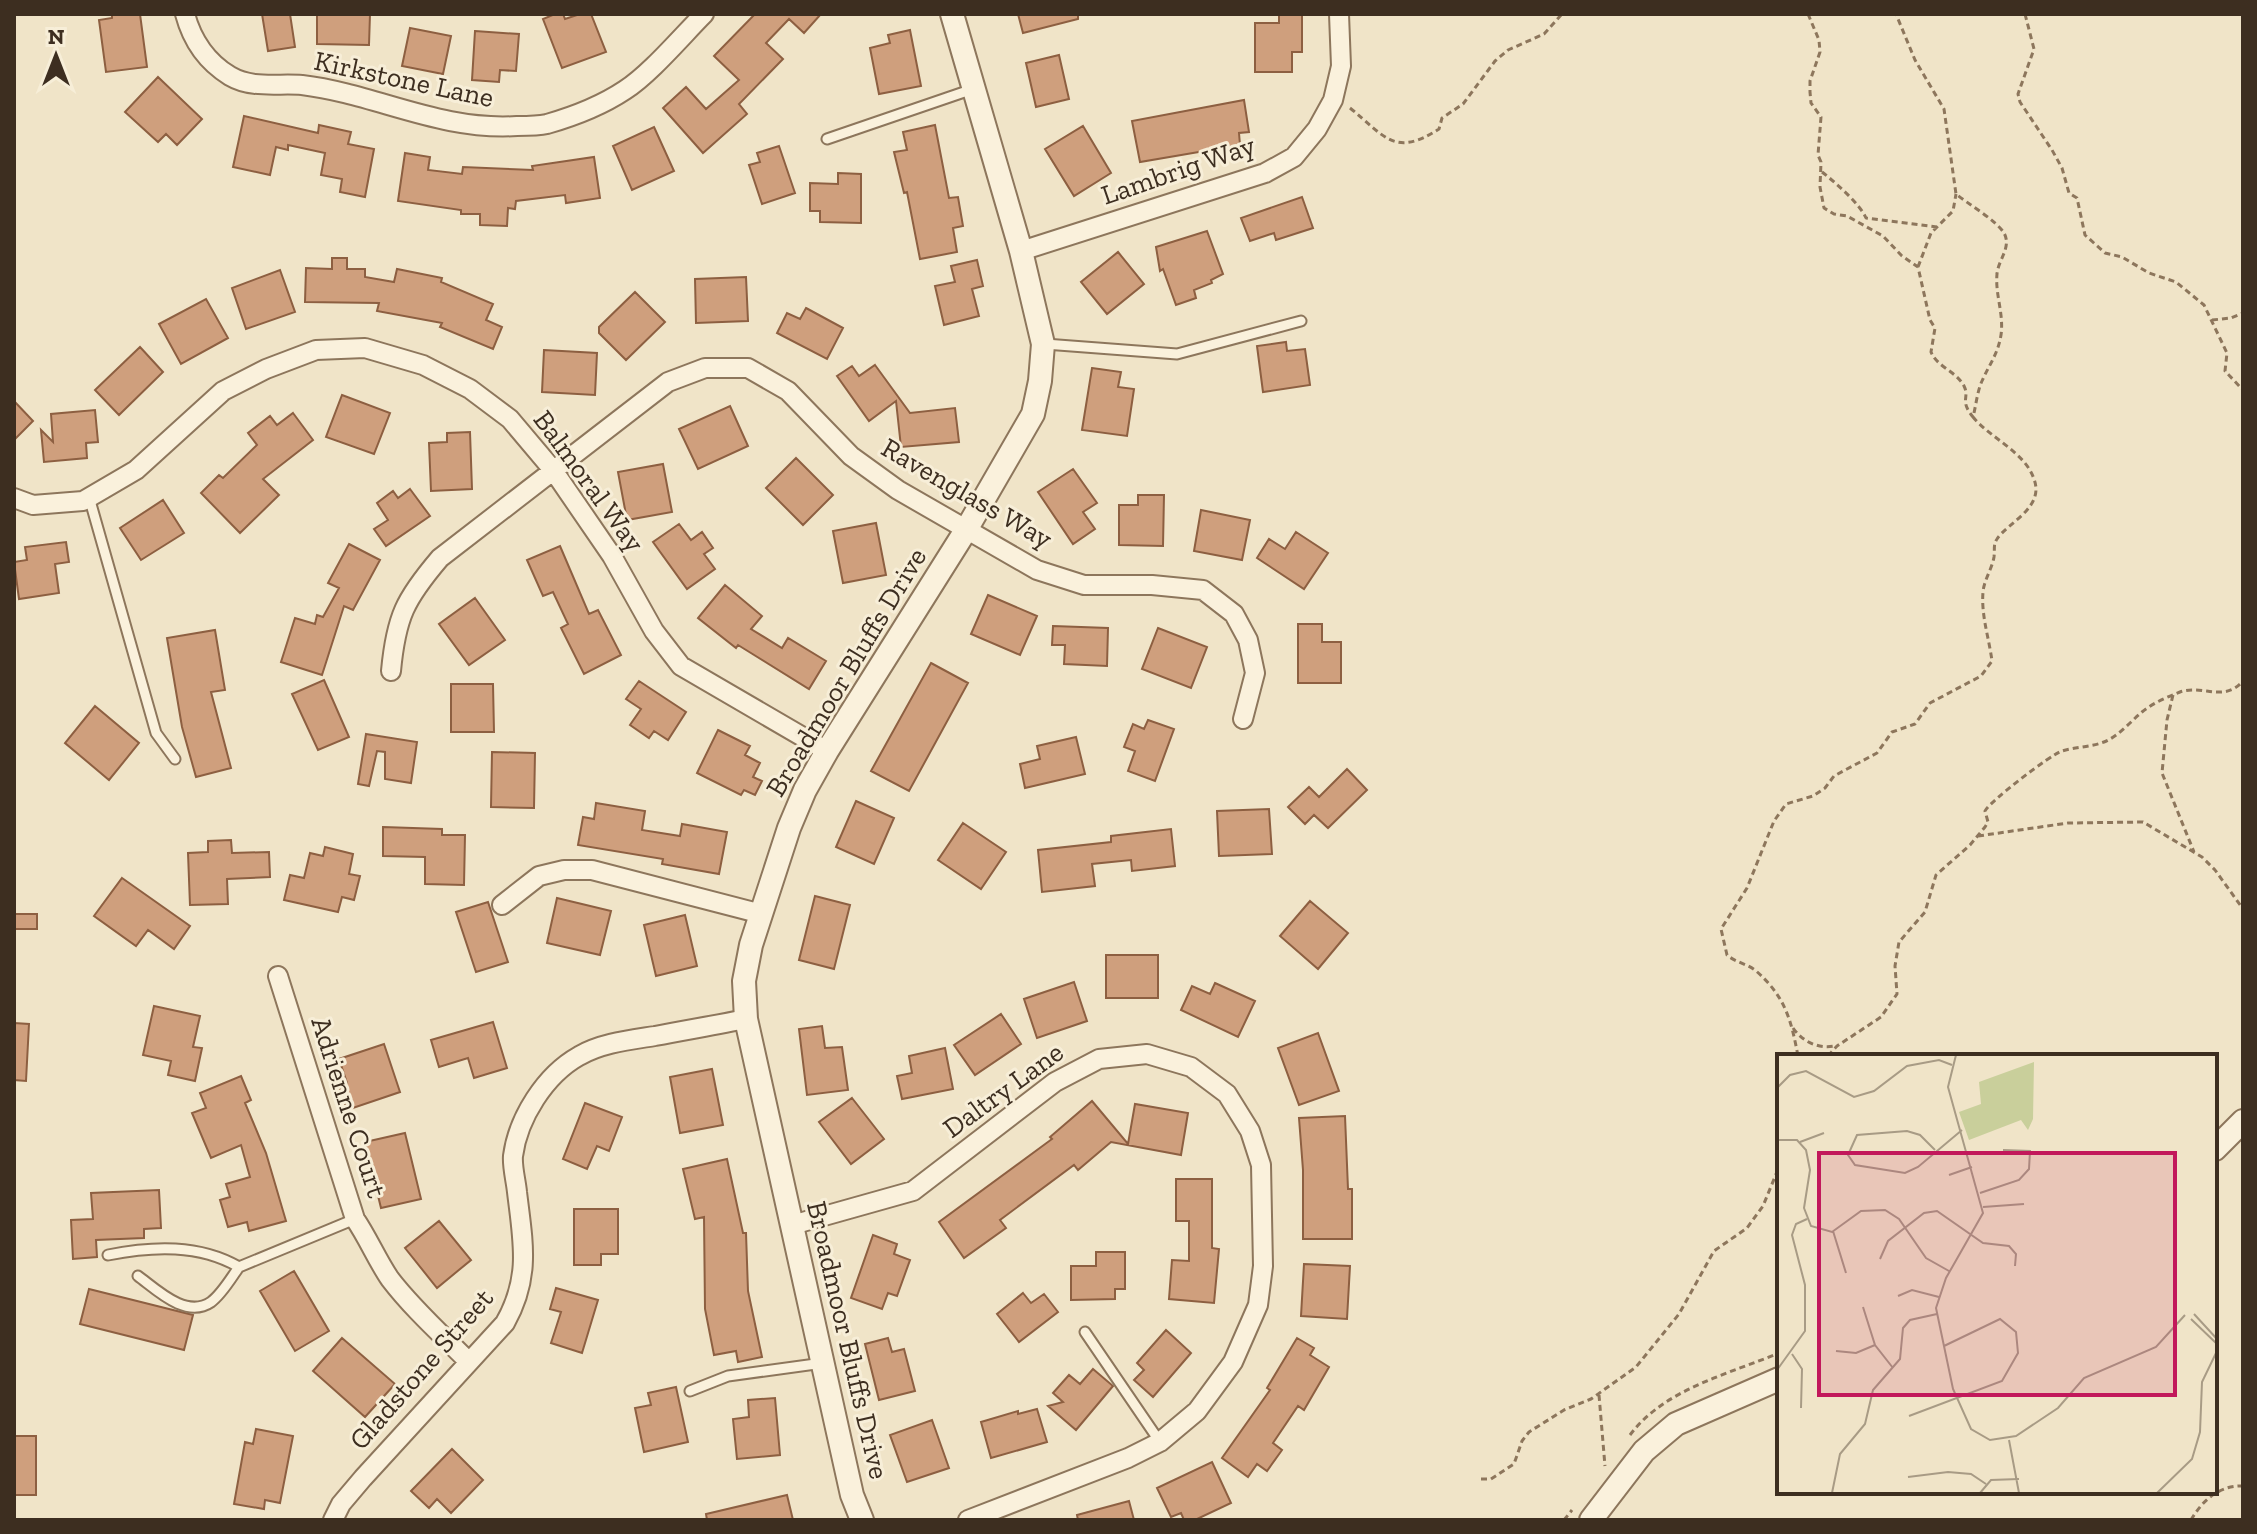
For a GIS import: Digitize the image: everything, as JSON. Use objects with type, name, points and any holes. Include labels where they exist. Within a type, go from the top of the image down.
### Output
[{"type":"street","name":"Kirkstone Lane","points":[[185,14],[190,31],[201,49],[213,64],[233,78],[253,84],[301,85],[443,121],[493,128],[543,125],[589,110],[627,89],[704,14]]},
{"type":"street","name":"Broadmoor Bluffs Drive","points":[[862,1520],[852,1495],[746,1019],[744,981],[751,945],[789,828],[805,790],[966,530],[1033,414],[1043,344],[1021,251],[952,14]]},
{"type":"street","name":"Lambrig Way","points":[[1021,251],[1265,173],[1294,157],[1317,129],[1333,100],[1341,66],[1339,14]]},
{"type":"street","name":"Balmoral Way","points":[[14,498],[33,505],[83,501],[136,470],[223,391],[266,369],[316,350],[365,348],[423,365],[470,389],[510,419],[553,470],[612,556],[654,631],[681,666],[827,751]]},
{"type":"street","name":"Ravenglass Way","points":[[391,671],[401,612],[418,584],[440,558],[668,382],[705,368],[748,368],[788,391],[851,456],[898,490],[1037,570],[1084,585],[1152,585],[1203,590],[1234,614],[1248,640],[1255,673],[1243,719]]},
{"type":"street","points":[[502,905],[539,876],[564,870],[592,870],[762,914]]},
{"type":"street","name":"Adrienne Court","points":[[278,976],[355,1219],[370,1240],[387,1275],[411,1305],[468,1361]]},
{"type":"street","name":"Gladstone Street","points":[[333,1520],[349,1495],[505,1323],[517,1302],[523,1276],[524,1251],[513,1157],[531,1106],[550,1078],[579,1056],[612,1044],[746,1019]]},
{"type":"street","name":"Daltry Lane","points":[[792,1225],[913,1191],[1055,1082],[1099,1059],[1147,1054],[1191,1067],[1227,1094],[1250,1131],[1261,1165],[1263,1266],[1258,1305],[1233,1362],[1197,1411],[1160,1442],[1128,1458],[968,1520]]},
{"type":"street","points":[[2217,1147],[2243,1121]]},
{"type":"street","points":[[1591,1520],[1644,1451],[1676,1424],[1777,1380]]},
{"type":"lane","points":[[827,139],[973,89]]},
{"type":"lane","points":[[1043,344],[1177,354],[1301,321]]},
{"type":"lane","points":[[89,497],[156,733],[175,759]]},
{"type":"lane","points":[[138,1276],[175,1303],[200,1308],[213,1301],[239,1267],[355,1219]]},
{"type":"lane","points":[[108,1255],[145,1248],[178,1249],[219,1256],[239,1267]]},
{"type":"lane","points":[[1085,1332],[1160,1442]]},
{"type":"lane","points":[[690,1391],[728,1376],[823,1363]]},
{"type":"path","points":[[1333,100],[1351,108],[1386,138],[1412,144],[1420,141],[1439,129],[1442,118],[1463,104],[1495,61],[1508,50],[1544,34],[1562,14]]},
{"type":"path","points":[[1808,14],[1819,40],[1820,52],[1810,81],[1810,92],[1811,103],[1821,117],[1818,155],[1824,208],[1847,216],[1883,236],[1918,267]]},
{"type":"path","points":[[1798,1054],[1785,1004],[1753,968],[1735,962],[1727,955],[1721,929],[1747,888],[1774,821],[1786,804],[1813,796],[1825,788],[1834,776],[1877,753],[1892,732],[1915,724],[1930,703],[1981,676],[1992,661],[1983,591],[1994,557],[1994,543],[2025,513],[2034,495],[2035,480],[2017,457],[1973,417],[1963,402],[1963,385],[1946,366],[1938,363],[1931,352],[1935,328],[1930,320],[1918,267],[1931,233],[1953,211],[1956,194],[1944,109],[1915,60],[1896,14]]},
{"type":"path","points":[[2025,14],[2034,49],[2018,94],[2020,102],[2062,168],[2069,193],[2077,198],[2085,235],[2105,253],[2122,257],[2149,273],[2182,286],[2204,305],[2227,353],[2225,371],[2243,390]]},
{"type":"path","points":[[1822,172],[1846,192],[1850,201],[1863,210],[1866,218],[1937,227]]},
{"type":"path","points":[[1956,194],[1996,224],[2004,232],[2007,243],[1997,269],[1996,286],[2002,310],[2001,336],[1994,362],[1982,381],[1973,417]]},
{"type":"path","points":[[2212,320],[2243,313]]},
{"type":"path","points":[[1830,1054],[1881,1017],[1897,994],[1895,966],[1899,942],[1925,912],[1936,875],[1978,836],[1988,822],[1985,811],[1991,801],[2052,756],[2105,742],[2150,705],[2190,689],[2221,694],[2236,689],[2243,681]]},
{"type":"path","points":[[2173,695],[2167,720],[2162,773],[2195,854]]},
{"type":"path","points":[[1978,836],[2068,823],[2135,820],[2156,827],[2215,870],[2243,909]]},
{"type":"path","points":[[1792,1025],[1795,1031],[1813,1044],[1823,1048],[1837,1046]]},
{"type":"path","points":[[1481,1479],[1491,1479],[1514,1464],[1522,1441],[1529,1432],[1564,1410],[1599,1395],[1636,1367],[1686,1303],[1714,1251],[1747,1228],[1763,1206],[1777,1172]]},
{"type":"path","points":[[1599,1395],[1609,1494]]},
{"type":"path","points":[[2217,1492],[2243,1486]]},
{"type":"path","points":[[2191,1520],[2198,1508],[2215,1494]]},
{"type":"building","points":[[112,14],[140,14],[147,67],[106,72],[99,20],[112,18]]},
{"type":"building","points":[[262,14],[290,14],[295,47],[268,51]]},
{"type":"building","points":[[317,14],[370,14],[369,45],[317,44]]},
{"type":"building","points":[[563,14],[565,19],[591,14],[606,52],[562,68],[543,19]]},
{"type":"building","points":[[755,14],[821,14],[804,33],[789,19],[766,43],[783,59],[739,104],[747,114],[703,153],[663,108],[686,87],[706,109],[739,80],[714,56]]},
{"type":"building","points":[[1018,14],[1078,14],[1078,19],[1023,33]]},
{"type":"building","points":[[1279,14],[1302,14],[1302,52],[1292,52],[1292,72],[1255,72],[1255,23],[1279,23]]},
{"type":"building","points":[[410,28],[451,36],[443,74],[402,66]]},
{"type":"building","points":[[910,30],[921,86],[879,94],[870,48],[890,43],[888,35]]},
{"type":"building","points":[[475,31],[519,34],[516,71],[500,70],[499,82],[472,80]]},
{"type":"building","points":[[1059,55],[1069,99],[1036,107],[1026,63]]},
{"type":"building","points":[[158,77],[202,119],[177,145],[166,134],[158,142],[125,112]]},
{"type":"building","points":[[1244,100],[1249,132],[1239,133],[1240,145],[1140,162],[1132,121]]},
{"type":"building","points":[[244,116],[318,133],[319,125],[351,132],[348,144],[374,149],[365,197],[340,192],[342,179],[321,175],[325,153],[288,145],[288,150],[276,147],[270,175],[233,167]]},
{"type":"building","points":[[935,125],[949,198],[958,197],[963,226],[953,228],[957,252],[920,259],[907,192],[904,193],[894,152],[907,150],[903,132]]},
{"type":"building","points":[[1083,126],[1111,173],[1074,196],[1045,149]]},
{"type":"building","points":[[654,127],[674,171],[632,190],[613,146]]},
{"type":"building","points":[[779,146],[795,193],[762,204],[749,165],[760,162],[757,153]]},
{"type":"building","points":[[405,153],[430,157],[428,170],[462,174],[463,167],[533,170],[532,166],[594,157],[600,198],[566,203],[565,195],[516,201],[515,209],[508,208],[507,226],[480,225],[480,214],[461,214],[461,210],[398,201]]},
{"type":"building","points":[[838,173],[861,174],[861,223],[820,222],[820,211],[810,211],[810,183],[838,184]]},
{"type":"building","points":[[1302,197],[1313,228],[1276,240],[1274,233],[1250,241],[1241,218]]},
{"type":"building","points":[[1207,231],[1223,274],[1211,280],[1212,283],[1194,290],[1196,298],[1176,305],[1163,269],[1160,271],[1156,247]]},
{"type":"building","points":[[1118,252],[1144,284],[1107,314],[1081,282]]},
{"type":"building","points":[[332,258],[347,258],[347,269],[365,269],[365,277],[394,282],[397,269],[442,278],[441,282],[493,304],[486,320],[502,327],[493,349],[440,327],[442,323],[377,311],[379,303],[305,302],[306,268],[332,269]]},
{"type":"building","points":[[977,260],[983,286],[972,289],[979,316],[944,325],[935,286],[955,282],[951,266]]},
{"type":"building","points":[[280,270],[295,312],[246,329],[232,288]]},
{"type":"building","points":[[746,277],[748,321],[696,323],[695,279]]},
{"type":"building","points":[[635,292],[665,322],[626,360],[599,333],[599,327]]},
{"type":"building","points":[[206,299],[228,338],[181,364],[159,324]]},
{"type":"building","points":[[806,308],[843,328],[827,359],[777,333],[787,313],[800,319]]},
{"type":"building","points":[[1286,342],[1287,351],[1305,349],[1310,385],[1263,392],[1257,346]]},
{"type":"building","points":[[140,347],[163,372],[119,415],[95,390]]},
{"type":"building","points":[[544,350],[597,353],[595,395],[542,392]]},
{"type":"building","points":[[875,365],[910,413],[955,408],[959,442],[901,447],[896,401],[869,421],[837,376],[852,366],[859,376]]},
{"type":"building","points":[[1092,368],[1121,372],[1118,387],[1134,389],[1127,436],[1082,430]]},
{"type":"building","points":[[342,395],[390,413],[374,454],[326,437]]},
{"type":"building","points":[[14,401],[33,421],[14,440]]},
{"type":"building","points":[[730,406],[748,446],[698,469],[679,429]]},
{"type":"building","points":[[95,410],[98,442],[86,443],[87,458],[44,462],[41,430],[53,442],[51,414]]},
{"type":"building","points":[[293,413],[313,440],[263,479],[279,495],[240,533],[201,493],[219,475],[223,478],[257,445],[248,433],[270,416],[277,425]]},
{"type":"building","points":[[470,432],[472,489],[431,491],[429,443],[447,442],[447,433]]},
{"type":"building","points":[[796,458],[833,495],[803,525],[766,488]]},
{"type":"building","points":[[663,464],[672,512],[627,520],[618,472]]},
{"type":"building","points":[[1073,469],[1097,503],[1083,512],[1095,529],[1073,544],[1038,492]]},
{"type":"building","points":[[410,489],[430,516],[386,546],[374,529],[388,520],[377,503],[393,491],[398,498]]},
{"type":"building","points":[[1138,495],[1164,495],[1163,546],[1119,545],[1119,505],[1138,505]]},
{"type":"building","points":[[163,500],[184,533],[141,560],[120,528]]},
{"type":"building","points":[[1201,510],[1250,520],[1242,560],[1194,551]]},
{"type":"building","points":[[876,523],[886,575],[843,583],[833,531]]},
{"type":"building","points":[[679,524],[691,540],[702,532],[713,548],[704,554],[715,569],[687,589],[653,542]]},
{"type":"building","points":[[1296,532],[1328,553],[1304,589],[1257,558],[1269,539],[1285,549]]},
{"type":"building","points":[[66,542],[69,562],[55,564],[59,593],[19,599],[14,562],[27,560],[25,547]]},
{"type":"building","points":[[349,544],[380,560],[353,610],[344,606],[322,675],[281,662],[295,618],[315,624],[317,615],[323,617],[339,588],[328,583]]},
{"type":"building","points":[[560,546],[589,614],[598,610],[621,655],[584,674],[561,628],[568,624],[553,592],[543,596],[527,560]]},
{"type":"building","points":[[725,585],[762,616],[751,629],[782,648],[788,638],[826,661],[809,689],[738,645],[736,648],[698,618]]},
{"type":"building","points":[[988,595],[1037,616],[1020,655],[971,634]]},
{"type":"building","points":[[475,598],[505,640],[469,665],[439,624]]},
{"type":"building","points":[[1298,624],[1322,624],[1322,642],[1341,642],[1341,683],[1298,683]]},
{"type":"building","points":[[1053,626],[1108,628],[1107,666],[1064,664],[1065,645],[1052,645]]},
{"type":"building","points":[[1158,628],[1207,647],[1191,688],[1142,669]]},
{"type":"building","points":[[215,630],[225,690],[211,692],[231,768],[196,777],[182,727],[167,638]]},
{"type":"building","points":[[931,663],[968,683],[909,791],[871,771]]},
{"type":"building","points":[[324,680],[349,737],[318,750],[292,694]]},
{"type":"building","points":[[639,681],[686,712],[668,740],[654,731],[649,738],[630,725],[641,709],[626,699]]},
{"type":"building","points":[[451,684],[493,684],[494,732],[451,732]]},
{"type":"building","points":[[95,706],[139,743],[109,780],[65,743]]},
{"type":"building","points":[[1148,720],[1174,729],[1155,781],[1128,771],[1135,751],[1124,747],[1133,724],[1144,729]]},
{"type":"building","points":[[718,730],[750,746],[745,755],[760,763],[753,777],[762,781],[755,795],[744,790],[741,795],[697,773]]},
{"type":"building","points":[[366,734],[417,742],[411,783],[385,779],[385,752],[377,751],[369,786],[358,784]]},
{"type":"building","points":[[1076,737],[1085,774],[1025,788],[1020,764],[1040,759],[1037,746]]},
{"type":"building","points":[[492,752],[535,753],[534,808],[491,807]]},
{"type":"building","points":[[1347,769],[1367,790],[1328,828],[1314,815],[1305,824],[1288,807],[1309,787],[1319,797]]},
{"type":"building","points":[[856,801],[894,818],[874,864],[836,847]]},
{"type":"building","points":[[596,803],[645,811],[642,830],[680,836],[682,824],[727,832],[719,874],[662,864],[663,859],[578,845],[583,817],[594,819]]},
{"type":"building","points":[[1269,809],[1272,854],[1219,856],[1217,811]]},
{"type":"building","points":[[963,823],[1006,852],[981,889],[938,860]]},
{"type":"building","points":[[383,827],[442,829],[442,835],[465,835],[464,885],[425,884],[425,857],[383,856]]},
{"type":"building","points":[[1171,829],[1175,866],[1132,871],[1131,860],[1092,864],[1095,886],[1042,892],[1038,850],[1111,842],[1111,836]]},
{"type":"building","points":[[231,840],[232,853],[269,852],[270,877],[227,879],[228,904],[190,905],[188,853],[208,852],[208,841]]},
{"type":"building","points":[[325,847],[353,854],[349,874],[360,876],[354,900],[342,897],[338,912],[284,900],[290,875],[304,878],[310,853],[323,856]]},
{"type":"building","points":[[122,878],[190,926],[174,949],[148,930],[136,946],[94,916]]},
{"type":"building","points":[[815,896],[850,905],[834,969],[799,960]]},
{"type":"building","points":[[557,898],[611,911],[600,955],[547,943]]},
{"type":"building","points":[[1310,901],[1348,933],[1318,969],[1280,936]]},
{"type":"building","points":[[488,902],[508,962],[476,972],[456,912]]},
{"type":"building","points":[[14,914],[37,914],[37,929],[14,929]]},
{"type":"building","points":[[685,915],[697,966],[656,976],[644,925]]},
{"type":"building","points":[[1106,955],[1158,955],[1158,998],[1106,998]]},
{"type":"building","points":[[1074,982],[1087,1021],[1037,1038],[1024,999]]},
{"type":"building","points":[[1215,983],[1255,1001],[1238,1037],[1181,1010],[1192,986],[1210,994]]},
{"type":"building","points":[[154,1006],[200,1016],[193,1047],[202,1048],[195,1081],[168,1075],[171,1061],[143,1055]]},
{"type":"building","points":[[1001,1014],[1021,1044],[975,1075],[954,1045]]},
{"type":"building","points":[[493,1022],[507,1068],[474,1078],[468,1058],[439,1067],[431,1040]]},
{"type":"building","points":[[14,1023],[29,1024],[26,1081],[14,1080]]},
{"type":"building","points":[[822,1026],[825,1048],[842,1047],[848,1090],[807,1095],[799,1029]]},
{"type":"building","points":[[1318,1033],[1339,1091],[1299,1105],[1278,1048]]},
{"type":"building","points":[[384,1044],[400,1092],[347,1110],[339,1086],[347,1083],[339,1059]]},
{"type":"building","points":[[945,1048],[953,1089],[902,1099],[897,1076],[912,1073],[909,1056]]},
{"type":"building","points":[[712,1069],[723,1125],[680,1133],[670,1077]]},
{"type":"building","points":[[241,1076],[251,1100],[245,1103],[266,1153],[286,1221],[249,1231],[247,1222],[228,1227],[220,1200],[230,1197],[226,1184],[250,1177],[241,1145],[211,1158],[192,1113],[206,1108],[200,1093]]},
{"type":"building","points":[[852,1098],[884,1139],[851,1164],[819,1122]]},
{"type":"building","points":[[1092,1101],[1128,1144],[1135,1104],[1188,1113],[1181,1155],[1111,1142],[1078,1170],[1074,1165],[1000,1220],[1006,1228],[964,1258],[939,1222],[1052,1139],[1050,1137]]},
{"type":"building","points":[[585,1103],[622,1117],[609,1151],[597,1146],[587,1169],[563,1159]]},
{"type":"building","points":[[1345,1116],[1348,1189],[1352,1189],[1352,1239],[1303,1239],[1299,1118]]},
{"type":"building","points":[[405,1133],[421,1199],[381,1208],[365,1142]]},
{"type":"building","points":[[727,1159],[743,1233],[746,1233],[748,1291],[762,1357],[738,1362],[736,1351],[714,1355],[705,1309],[704,1217],[695,1219],[683,1169]]},
{"type":"building","points":[[1176,1179],[1212,1179],[1212,1248],[1219,1249],[1214,1303],[1169,1299],[1172,1260],[1189,1261],[1189,1221],[1176,1221]]},
{"type":"building","points":[[159,1190],[161,1228],[144,1229],[144,1238],[96,1240],[97,1257],[73,1259],[71,1220],[93,1219],[91,1193]]},
{"type":"building","points":[[574,1209],[618,1209],[618,1254],[601,1254],[601,1265],[574,1265]]},
{"type":"building","points":[[439,1221],[471,1260],[437,1288],[405,1248]]},
{"type":"building","points":[[873,1235],[897,1244],[894,1254],[910,1260],[897,1296],[888,1293],[882,1309],[851,1298]]},
{"type":"building","points":[[1096,1252],[1125,1252],[1125,1289],[1115,1289],[1115,1299],[1071,1300],[1071,1266],[1096,1266]]},
{"type":"building","points":[[1304,1264],[1350,1266],[1347,1319],[1301,1316]]},
{"type":"building","points":[[294,1271],[329,1331],[295,1351],[260,1291]]},
{"type":"building","points":[[556,1288],[598,1300],[582,1353],[551,1343],[561,1312],[550,1309]]},
{"type":"building","points":[[89,1289],[193,1315],[184,1350],[80,1324]]},
{"type":"building","points":[[1023,1293],[1031,1303],[1044,1294],[1058,1312],[1019,1342],[997,1314]]},
{"type":"building","points":[[1166,1330],[1191,1353],[1153,1397],[1134,1380],[1144,1370],[1137,1363]]},
{"type":"building","points":[[342,1338],[395,1384],[365,1417],[313,1371]]},
{"type":"building","points":[[888,1338],[892,1352],[904,1349],[915,1391],[879,1400],[865,1344]]},
{"type":"building","points":[[1297,1338],[1314,1348],[1310,1355],[1329,1367],[1304,1410],[1298,1406],[1273,1443],[1282,1450],[1267,1471],[1257,1464],[1248,1477],[1222,1458],[1270,1390],[1267,1388]]},
{"type":"building","points":[[1093,1369],[1113,1386],[1076,1430],[1048,1406],[1063,1402],[1053,1393],[1069,1375],[1080,1384]]},
{"type":"building","points":[[676,1387],[688,1442],[644,1452],[635,1408],[651,1405],[648,1393]]},
{"type":"building","points":[[775,1398],[780,1455],[737,1459],[733,1419],[749,1417],[748,1400]]},
{"type":"building","points":[[1037,1409],[1047,1442],[991,1458],[981,1422]]},
{"type":"building","points":[[932,1420],[949,1468],[907,1482],[890,1435]]},
{"type":"building","points":[[256,1429],[293,1436],[280,1503],[265,1500],[264,1509],[234,1504],[245,1442],[253,1444]]},
{"type":"building","points":[[14,1436],[36,1436],[36,1495],[14,1495]]},
{"type":"building","points":[[452,1449],[483,1480],[451,1513],[437,1499],[429,1508],[411,1491]]},
{"type":"building","points":[[1212,1462],[1231,1503],[1195,1520],[1184,1520],[1181,1513],[1171,1517],[1157,1488]]},
{"type":"building","points":[[787,1495],[793,1520],[707,1520],[706,1514]]},
{"type":"building","points":[[1129,1501],[1134,1520],[1078,1520],[1077,1515]]}]
